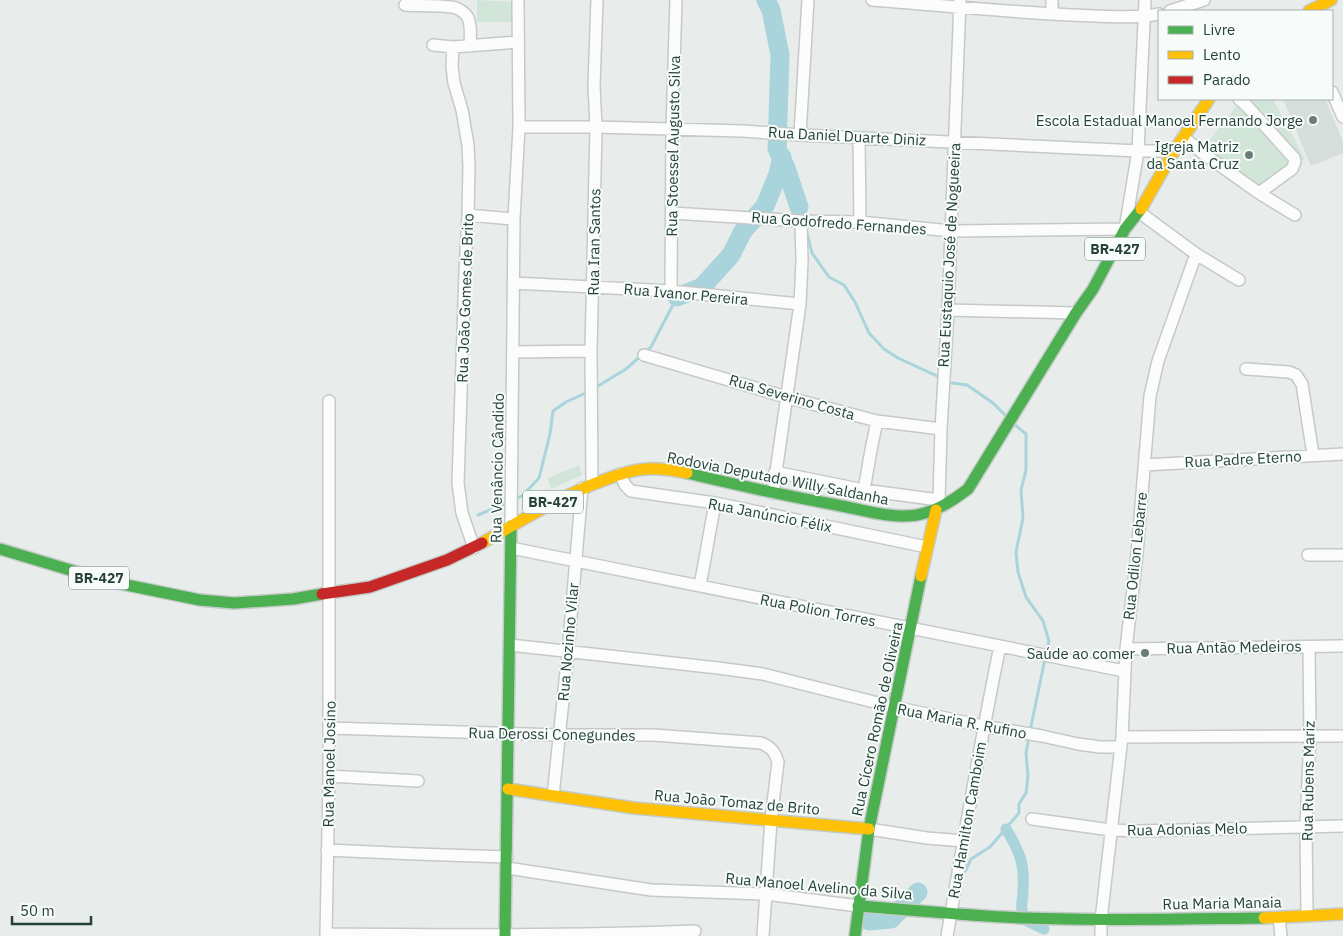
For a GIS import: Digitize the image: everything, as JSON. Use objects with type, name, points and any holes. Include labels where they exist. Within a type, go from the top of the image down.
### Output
[{"type":"street","name":"Rua Venâncio Cândido","points":[[505,936],[514,219],[519,127],[518,0]]},
{"type":"street","name":"Rua Iran Santos","points":[[587,486],[593,287],[596,127],[594,86],[597,0]]},
{"type":"street","name":"Rua Stoessel Augusto Silva","points":[[671,291],[672,130],[676,0]]},
{"type":"street","points":[[800,135],[808,0]]},
{"type":"street","points":[[872,0],[960,3],[1052,14],[1124,17],[1158,14]]},
{"type":"street","points":[[1052,0],[1052,14]]},
{"type":"street","points":[[1125,229],[1138,151],[1145,0]]},
{"type":"street","points":[[1173,10],[1204,0]]},
{"type":"street","points":[[1311,10],[1331,0]]},
{"type":"street","name":"Rua Eustaquio José de Nogueeira","points":[[938,505],[960,3]]},
{"type":"street","points":[[405,5],[456,8],[465,14],[468,20],[470,26],[470,46]]},
{"type":"street","points":[[433,45],[453,47],[518,42]]},
{"type":"street","name":"Rua João Gomes de Brito","points":[[453,47],[452,66],[454,82],[462,110],[469,166],[458,483],[462,513],[474,548]]},
{"type":"street","points":[[1333,94],[1343,117]]},
{"type":"street","name":"Rodovia Deputado Willy Saldanha","points":[[0,549],[107,581],[200,600],[234,603],[330,593],[370,586],[405,576],[474,548],[546,506],[587,486],[620,474],[645,469],[673,470],[887,515],[916,515],[938,505],[951,502],[968,488],[1002,437],[1076,313],[1093,289],[1125,229],[1139,212],[1174,151],[1208,100]]},
{"type":"street","points":[[1240,100],[1294,158],[1295,162],[1292,169],[1259,193]]},
{"type":"street","name":"Rua Daniel Duarte Diniz","points":[[519,127],[742,131],[1138,151],[1174,151]]},
{"type":"street","points":[[1183,137],[1259,193],[1295,215]]},
{"type":"street","points":[[859,138],[860,222]]},
{"type":"street","name":"Rua Godofredo Fernandes","points":[[672,212],[801,221],[860,222],[951,230],[1125,229]]},
{"type":"street","points":[[1139,212],[1196,254],[1239,280]]},
{"type":"street","points":[[468,215],[514,219]]},
{"type":"street","points":[[773,492],[800,304],[801,221]]},
{"type":"street","name":"Rua Odilon Lebarre","points":[[1101,936],[1101,920],[1121,742],[1124,670],[1137,554],[1150,396],[1154,376],[1196,254]]},
{"type":"street","name":"Rua Ivanor Pereira","points":[[513,283],[671,291],[800,304]]},
{"type":"street","points":[[948,310],[1076,313]]},
{"type":"street","points":[[513,352],[591,351]]},
{"type":"street","name":"Rua Severino Costa","points":[[644,355],[786,397],[877,421],[941,429]]},
{"type":"street","points":[[1246,369],[1289,372],[1296,375],[1302,384],[1313,454]]},
{"type":"street","name":"Rua Manoel Josino","points":[[326,935],[329,776],[329,401]]},
{"type":"street","points":[[864,490],[870,450],[877,421]]},
{"type":"street","name":"Rua Padre Eterno","points":[[1144,465],[1313,454],[1343,454]]},
{"type":"street","points":[[775,472],[938,505]]},
{"type":"street","name":"Rua Janúncio Félix","points":[[620,474],[625,485],[631,491],[715,503],[927,547]]},
{"type":"street","name":"Rua Nozinho Vilar","points":[[553,796],[568,652],[575,561],[587,486]]},
{"type":"street","points":[[700,586],[715,503]]},
{"type":"street","name":"Rua Cícero Romão de Oliveira","points":[[855,936],[869,829],[927,547],[938,505]]},
{"type":"street","name":"Rua Polion Torres","points":[[511,548],[1124,670]]},
{"type":"street","points":[[1308,555],[1343,555]]},
{"type":"street","name":"Rua Maria R. Rufino","points":[[510,645],[763,674],[894,707],[1078,744],[1310,735],[1343,736]]},
{"type":"street","name":"Rua Hamilton Camboim","points":[[947,936],[983,726],[1000,646]]},
{"type":"street","name":"Rua Rubens Mariz","points":[[1307,915],[1306,827],[1310,735],[1309,646]]},
{"type":"street","name":"Rua Antão Medeiros","points":[[1126,649],[1343,646]]},
{"type":"street","name":"Rua Derossi Conegundes","points":[[329,728],[559,735],[664,736],[761,743],[772,749],[776,754],[778,762],[771,820]]},
{"type":"street","points":[[329,776],[418,782]]},
{"type":"street","name":"Rua João Tomaz de Brito","points":[[508,789],[634,808],[869,829],[926,838],[964,841]]},
{"type":"street","name":"Rua Adonias Melo","points":[[1032,819],[1111,830],[1138,831],[1343,826]]},
{"type":"street","points":[[763,936],[771,820]]},
{"type":"street","name":"Rua Manoel Avelino da Silva","points":[[327,850],[416,854],[507,862],[651,890],[766,894],[858,906],[951,914],[1101,920]]},
{"type":"street","name":"Rua Maria Manaia","points":[[1101,920],[1280,918],[1343,914]]},
{"type":"street","points":[[1280,918],[1281,936]]},
{"type":"street","points":[[326,935],[505,936],[695,931]]},
{"type":"shaded area","name":"Escola Estadual Manoel Fernando Jorge","points":[[1283,100],[1325,100],[1343,141],[1343,153],[1311,166]]},
{"type":"green space","points":[[477,0],[515,2],[515,22],[477,22]]},
{"type":"green space","points":[[1241,100],[1274,100],[1305,159],[1253,189],[1203,148]]},
{"type":"green space","points":[[579,465],[582,475],[551,489],[548,478]]},
{"type":"waterway","points":[[766,0],[771,10],[780,55],[777,149],[786,168],[799,207]]},
{"type":"waterway","points":[[677,297],[702,287],[731,255],[743,231],[765,206],[778,174],[782,157]]},
{"type":"waterway","points":[[799,207],[803,218]]},
{"type":"waterway","points":[[806,229],[812,253],[829,277],[844,285],[855,302],[869,333],[884,349],[898,358],[937,376]]},
{"type":"waterway","points":[[593,389],[626,369],[651,347],[677,297]]},
{"type":"waterway","points":[[952,383],[967,385],[993,403],[1006,416]]},
{"type":"waterway","points":[[515,499],[522,496],[539,478],[550,434],[553,411],[566,402],[588,392]]},
{"type":"waterway","points":[[1014,424],[1026,434],[1026,470],[1021,490],[1023,518],[1016,552],[1018,572],[1026,597],[1043,621],[1049,641],[1046,653]]},
{"type":"waterway","points":[[478,515],[509,502]]},
{"type":"waterway","points":[[1030,731],[1045,659]]},
{"type":"waterway","points":[[961,874],[966,870],[971,859],[990,847],[1019,813],[1019,804],[1026,793],[1028,776],[1026,753],[1029,737]]},
{"type":"waterway","points":[[1006,829],[1018,851],[1022,865],[1023,915],[1025,920],[1044,929]]},
{"type":"waterway","points":[[869,921],[891,919],[918,892]]},
{"type":"traffic: fast","points":[[687,473],[887,515],[917,515],[944,505],[968,489],[1076,313],[1093,289],[1125,229],[1141,209]]},
{"type":"traffic: fast","points":[[505,936],[511,526]]},
{"type":"traffic: fast","points":[[0,549],[107,581],[200,600],[234,603],[293,599],[322,594]]},
{"type":"traffic: fast","points":[[855,936],[869,829],[921,576]]},
{"type":"traffic: fast","points":[[858,906],[983,916],[1055,919],[1264,918]]},
{"type":"traffic: slow","points":[[1311,10],[1331,0]]},
{"type":"traffic: slow","points":[[1141,209],[1174,151],[1208,100]]},
{"type":"traffic: slow","points":[[482,543],[557,501],[614,476],[635,470],[650,469],[666,469],[687,473]]},
{"type":"traffic: slow","points":[[921,576],[936,510]]},
{"type":"traffic: slow","points":[[508,789],[634,808],[869,829]]},
{"type":"traffic: slow","points":[[1264,918],[1343,914]]},
{"type":"traffic: jam","points":[[322,594],[370,587],[447,560],[482,543]]},
{"type":"place","name":"Escola Estadual Manoel Fernando Jorge","points":[[1313,120]]},
{"type":"place","name":"Igreja Matriz da Santa Cruz","points":[[1249,155]]},
{"type":"place","name":"Saúde ao comer","points":[[1145,653]]}]
